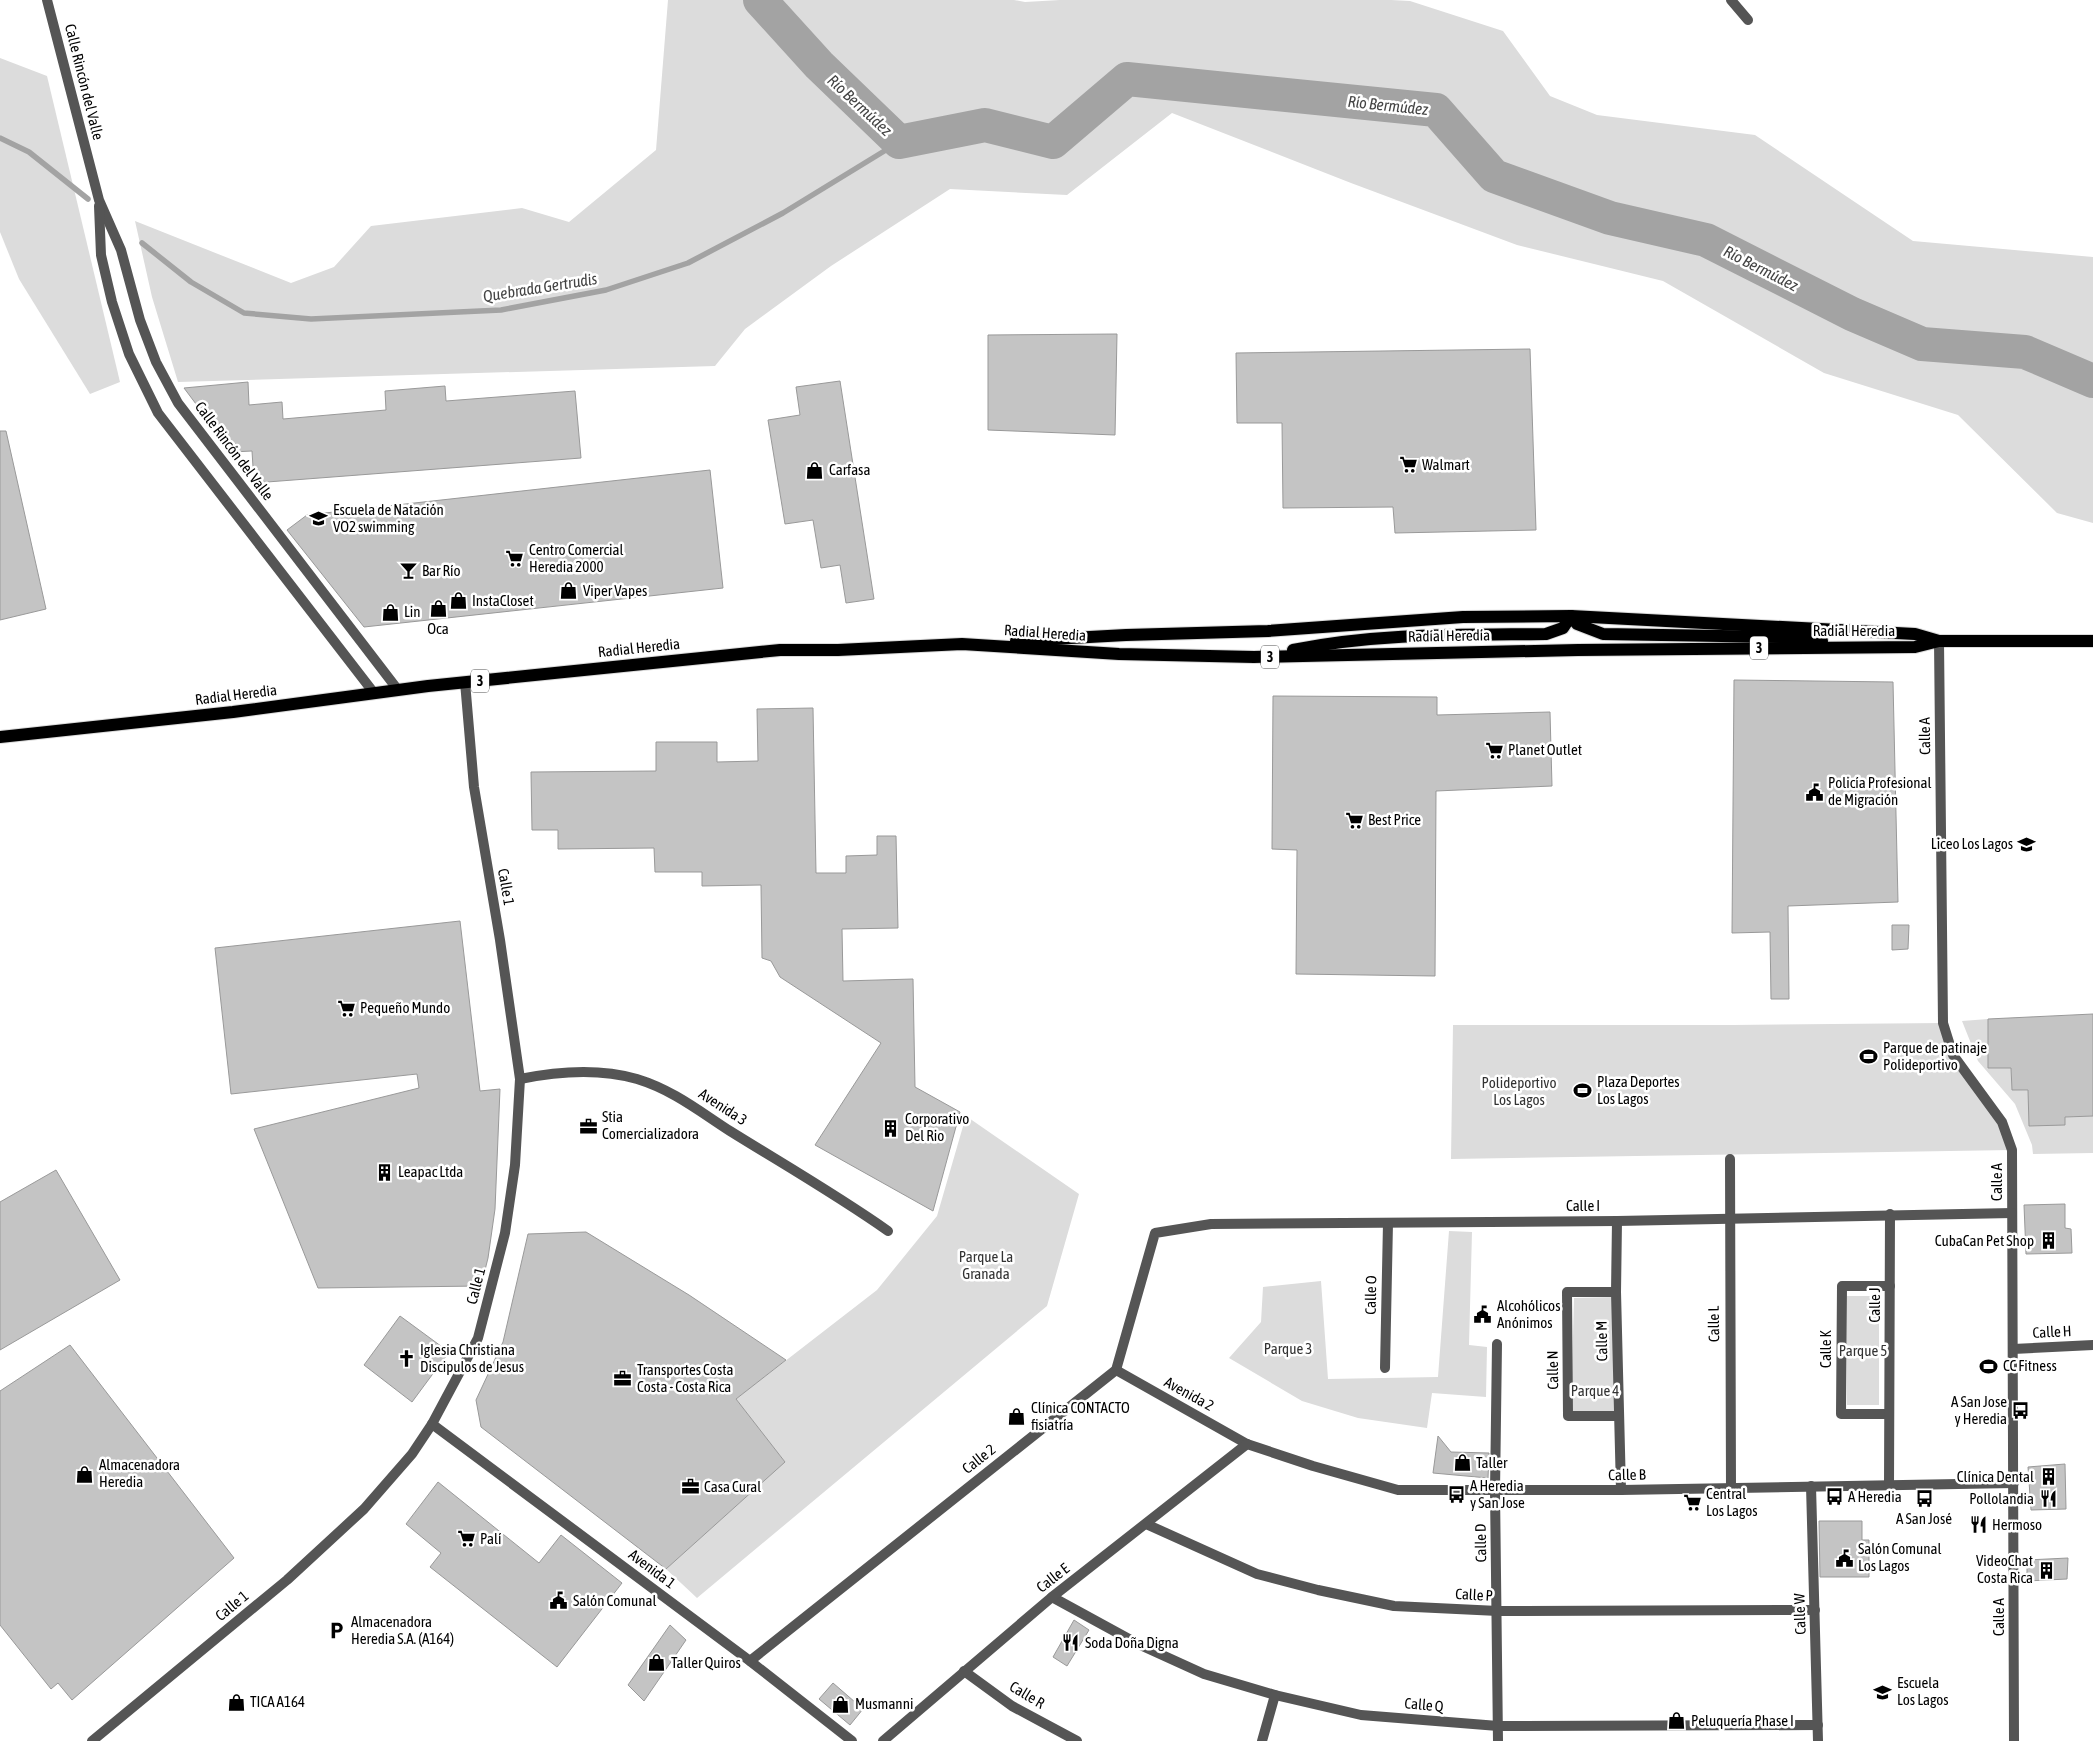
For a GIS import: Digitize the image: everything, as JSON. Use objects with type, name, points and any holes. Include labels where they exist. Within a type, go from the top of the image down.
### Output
[{"type":"main road","points":[[962,644],[1126,634],[1268,631],[1463,617],[1571,616],[1915,634],[1939,641]]},
{"type":"main road","points":[[1571,616],[1578,624],[1603,634],[1782,637],[1892,647]]},
{"type":"main road","points":[[1254,657],[1332,642],[1404,635],[1546,634],[1563,628],[1571,616]]},
{"type":"main road","name":"Radial Heredia","points":[[0,736],[233,712],[465,682],[780,650],[838,650],[962,644],[1119,654],[1254,657],[1578,650],[1915,647],[1939,641],[2093,641]]},
{"type":"street","name":"Calle Rincón del Valle","points":[[48,0],[99,200],[121,250],[140,320],[156,362],[178,403],[398,690]]},
{"type":"street","points":[[1730,0],[1748,20]]},
{"type":"street","name":"Calle Rincón del Valle","points":[[99,200],[101,255],[112,302],[130,354],[158,413],[374,693]]},
{"type":"street","name":"Calle A","points":[[1939,641],[1944,1023],[1953,1055],[2002,1122],[2012,1150],[2014,1741]]},
{"type":"street","name":"Calle 1","points":[[92,1741],[287,1580],[364,1509],[412,1454],[432,1424],[478,1338],[505,1233],[515,1165],[520,1078],[500,940],[474,787],[465,682]]},
{"type":"street","name":"Avenida 3","points":[[520,1078],[550,1073],[608,1072],[638,1079],[676,1094],[729,1130],[842,1199],[888,1231]]},
{"type":"street","name":"Calle L","points":[[1730,1159],[1728,1217],[1731,1488]]},
{"type":"street","name":"Calle I","points":[[1116,1370],[1155,1233],[1211,1224],[1617,1221],[1728,1217],[2012,1213]]},
{"type":"street","name":"Calle J","points":[[1889,1485],[1890,1214]]},
{"type":"street","name":"Calle M","points":[[1617,1221],[1616,1292],[1621,1490]]},
{"type":"street","name":"Calle O","points":[[1385,1368],[1388,1222]]},
{"type":"street","name":"Calle K","points":[[1889,1414],[1841,1414],[1842,1286],[1890,1286]]},
{"type":"street","name":"Calle N","points":[[1616,1292],[1567,1292],[1568,1416],[1619,1416]]},
{"type":"street","name":"Calle D","points":[[1497,1344],[1498,1741]]},
{"type":"street","name":"Calle H","points":[[2013,1349],[2093,1345]]},
{"type":"street","name":"Avenida 2","points":[[1116,1370],[1247,1444]]},
{"type":"street","name":"Calle 2","points":[[750,1661],[1116,1370]]},
{"type":"street","name":"Avenida 1","points":[[432,1424],[750,1661],[852,1741]]},
{"type":"street","name":"Calle B","points":[[1247,1444],[1314,1466],[1398,1490],[1621,1490],[2014,1483]]},
{"type":"street","name":"Calle E","points":[[883,1741],[1052,1597],[1247,1444]]},
{"type":"street","name":"Calle W","points":[[1811,1486],[1818,1741]]},
{"type":"street","name":"Calle P","points":[[1146,1524],[1257,1574],[1318,1590],[1394,1606],[1498,1611],[1814,1610]]},
{"type":"street","name":"Calle Q","points":[[1052,1597],[1138,1644],[1204,1674],[1275,1695],[1361,1714],[1498,1726],[1818,1725]]},
{"type":"street","name":"Calle R","points":[[964,1671],[1012,1706],[1077,1741]]},
{"type":"street","points":[[1262,1741],[1275,1695]]},
{"type":"green space","points":[[668,0],[1014,0],[1025,2],[1060,0],[1391,0],[1410,1],[1503,31],[1550,96],[1597,115],[1755,135],[1913,241],[2093,257],[2093,523],[2057,513],[1958,415],[1824,373],[1663,281],[1517,245],[1172,113],[1067,195],[950,189],[831,266],[745,329],[715,366],[178,382],[152,297],[135,221],[291,283],[334,267],[371,226],[522,208],[569,222],[656,150]]},
{"type":"green space","points":[[0,58],[47,76],[120,382],[90,394],[19,279],[0,232]]},
{"type":"green space","points":[[1988,1019],[1988,1067],[2011,1068],[2012,1090],[2057,1091],[2029,1103],[2065,1125],[2065,1117],[2093,1116],[2093,1153],[2033,1154],[2032,1145],[2015,1104],[1978,1061],[1962,1021]]},
{"type":"green space","name":"Polideportivo Los Lagos","points":[[1943,1023],[1953,1055],[2002,1122],[2012,1150],[1451,1159],[1453,1025]]},
{"type":"green space","name":"Parque La Granada","points":[[966,1116],[1079,1194],[1047,1306],[697,1598],[666,1569],[785,1462],[736,1399],[877,1290],[937,1216]]},
{"type":"green space","name":"Parque 3","points":[[1449,1231],[1472,1232],[1469,1345],[1487,1347],[1486,1397],[1432,1393],[1427,1428],[1358,1418],[1302,1401],[1229,1358],[1261,1322],[1263,1287],[1321,1281],[1328,1379],[1438,1377]]},
{"type":"green space","name":"Parque 5","points":[[1847,1296],[1879,1296],[1879,1405],[1847,1405]]},
{"type":"green space","name":"Parque 4","points":[[1615,1297],[1619,1416],[1571,1414],[1574,1298]]},
{"type":"building","points":[[1117,334],[1115,435],[988,430],[988,335]]},
{"type":"building","name":"Walmart","points":[[1530,349],[1536,530],[1395,533],[1393,507],[1283,508],[1282,423],[1237,423],[1236,353]]},
{"type":"building","name":"Carfasa","points":[[840,381],[874,599],[846,603],[840,565],[821,568],[813,520],[785,524],[768,420],[800,415],[796,387]]},
{"type":"building","points":[[248,382],[249,405],[282,402],[283,419],[386,410],[385,391],[445,386],[446,401],[575,391],[581,458],[254,483],[252,451],[232,452],[184,388]]},
{"type":"building","points":[[0,431],[6,431],[46,609],[0,620]]},
{"type":"building","name":"Centro Comercial Heredia 2000","points":[[710,470],[723,588],[364,627],[287,530],[307,515]]},
{"type":"building","name":"Policía Profesional de Migración","points":[[1734,680],[1893,682],[1898,902],[1788,906],[1789,999],[1771,999],[1770,932],[1732,933]]},
{"type":"building","name":"Best Price","points":[[1273,696],[1437,697],[1437,715],[1550,712],[1552,786],[1436,791],[1435,976],[1296,974],[1297,850],[1272,849]]},
{"type":"building","points":[[813,708],[816,873],[846,873],[846,856],[877,855],[877,836],[896,836],[898,928],[842,929],[843,981],[913,979],[915,1087],[960,1112],[933,1211],[815,1145],[881,1043],[780,977],[771,961],[762,958],[761,885],[702,886],[702,872],[655,872],[654,848],[558,849],[558,830],[532,830],[531,772],[656,771],[656,742],[717,742],[717,762],[758,761],[757,709]]},
{"type":"building","points":[[460,921],[480,1091],[500,1089],[495,1209],[488,1258],[481,1286],[318,1288],[254,1129],[419,1088],[417,1074],[231,1094],[215,948]]},
{"type":"building","points":[[1892,925],[1909,925],[1908,949],[1892,950]]},
{"type":"building","points":[[2093,1014],[2093,1116],[2065,1117],[2065,1125],[2029,1126],[2028,1090],[2012,1090],[2011,1068],[1988,1068],[1988,1019]]},
{"type":"building","points":[[56,1170],[120,1280],[0,1350],[0,1202]]},
{"type":"building","points":[[2065,1204],[2065,1228],[2071,1229],[2072,1253],[2026,1254],[2024,1205]]},
{"type":"building","name":"Transportes Costa Costa - Costa Rica","points":[[586,1232],[689,1295],[786,1360],[736,1399],[785,1462],[666,1569],[481,1427],[476,1400],[503,1342],[528,1234]]},
{"type":"building","name":"Iglesia Christiana Discipulos de Jesus","points":[[400,1316],[449,1352],[412,1402],[364,1365]]},
{"type":"building","name":"Almacenadora Heredia","points":[[70,1345],[234,1558],[72,1700],[58,1683],[51,1689],[0,1625],[0,1391]]},
{"type":"building","name":"Taller","points":[[1438,1436],[1451,1452],[1489,1453],[1488,1478],[1433,1473]]},
{"type":"building","points":[[2065,1464],[2066,1509],[2031,1510],[2028,1467]]},
{"type":"building","points":[[438,1482],[539,1563],[561,1535],[622,1583],[557,1667],[430,1567],[441,1553],[406,1524]]},
{"type":"building","name":"Salón Comunal Los Lagos","points":[[1819,1521],[1862,1521],[1862,1540],[1869,1540],[1869,1577],[1820,1577]]},
{"type":"building","name":"VideoChat Costa Rica","points":[[2068,1558],[2067,1579],[2027,1581],[2027,1560]]},
{"type":"building","name":"Soda Doña Digna","points":[[1074,1620],[1089,1630],[1067,1666],[1053,1657]]},
{"type":"building","name":"Taller Quiros","points":[[670,1625],[686,1640],[644,1701],[628,1685]]},
{"type":"building","name":"Musmanni","points":[[833,1683],[863,1709],[850,1725],[819,1699]]},
{"type":"waterway","name":"Río Bermúdez","points":[[760,0],[819,65],[899,142],[985,125],[1053,142],[1127,79],[1436,110],[1494,176],[1610,218],[1706,240],[1852,314],[1922,344],[2025,352],[2093,381]]},
{"type":"waterway","name":"Quebrada Gertrudis","points":[[0,138],[29,152],[88,199]]},
{"type":"waterway","name":"Quebrada Gertrudis","points":[[142,243],[191,282],[244,313],[311,319],[501,310],[606,290],[688,263],[783,213],[899,142]]},
{"type":"place","name":"Walmart","points":[[1408,465]]},
{"type":"place","name":"Carfasa","points":[[815,470]]},
{"type":"place","name":"Escuela de Natación VO2 swimming","points":[[319,519]]},
{"type":"place","name":"Centro Comercial Heredia 2000","points":[[515,559]]},
{"type":"place","name":"Bar Río","points":[[408,571]]},
{"type":"place","name":"Viper Vapes","points":[[569,591]]},
{"type":"place","name":"InstaCloset","points":[[458,601]]},
{"type":"place","name":"Oca","points":[[438,608]]},
{"type":"place","name":"Lin","points":[[390,612]]},
{"type":"place","name":"Planet Outlet","points":[[1494,750]]},
{"type":"place","name":"Policía Profesional de Migración","points":[[1814,792]]},
{"type":"place","name":"Best Price","points":[[1354,820]]},
{"type":"place","name":"Liceo Los Lagos","points":[[2027,844]]},
{"type":"place","name":"Pequeño Mundo","points":[[346,1008]]},
{"type":"place","name":"Parque de patinaje Polideportivo","points":[[1869,1057]]},
{"type":"place","name":"Plaza Deportes Los Lagos","points":[[1583,1091]]},
{"type":"place","name":"Stia Comercializadora","points":[[588,1126]]},
{"type":"place","name":"Corporativo Del Rio","points":[[891,1128]]},
{"type":"place","name":"Leapac Ltda","points":[[384,1172]]},
{"type":"place","name":"CubaCan Pet Shop","points":[[2048,1241]]},
{"type":"place","name":"Alcohólicos Anónimos","points":[[1483,1315]]},
{"type":"place","name":"Iglesia Christiana Discipulos de Jesus","points":[[406,1359]]},
{"type":"place","name":"CC Fitness","points":[[1989,1366]]},
{"type":"place","name":"Transportes Costa Costa - Costa Rica","points":[[623,1379]]},
{"type":"place","name":"A San Jose y Heredia","points":[[2021,1411]]},
{"type":"place","name":"Clínica CONTACTO fisiatría","points":[[1017,1417]]},
{"type":"place","name":"Taller","points":[[1462,1463]]},
{"type":"place","name":"Almacenadora Heredia","points":[[85,1474]]},
{"type":"place","name":"Clínica Dental","points":[[2048,1477]]},
{"type":"place","name":"Casa Cural","points":[[690,1487]]},
{"type":"place","name":"A Heredia y San Jose","points":[[1456,1495]]},
{"type":"place","name":"A Heredia","points":[[1834,1497]]},
{"type":"place","name":"A San José","points":[[1924,1498]]},
{"type":"place","name":"Pollolandia","points":[[2048,1499]]},
{"type":"place","name":"Central Los Lagos","points":[[1692,1503]]},
{"type":"place","name":"Hermoso","points":[[1978,1525]]},
{"type":"place","name":"Palí","points":[[466,1539]]},
{"type":"place","name":"Salón Comunal Los Lagos","points":[[1844,1558]]},
{"type":"place","name":"VideoChat Costa Rica","points":[[2047,1570]]},
{"type":"place","name":"Salón Comunal","points":[[559,1601]]},
{"type":"place","name":"Almacenadora Heredia S.A. (A164)","points":[[337,1631]]},
{"type":"place","name":"Soda Doña Digna","points":[[1071,1643]]},
{"type":"place","name":"Taller Quiros","points":[[657,1663]]},
{"type":"place","name":"Escuela Los Lagos","points":[[1883,1692]]},
{"type":"place","name":"TICA A164","points":[[236,1702]]},
{"type":"place","name":"Musmanni","points":[[841,1704]]},
{"type":"place","name":"Peluquería Phase I","points":[[1677,1721]]}]
